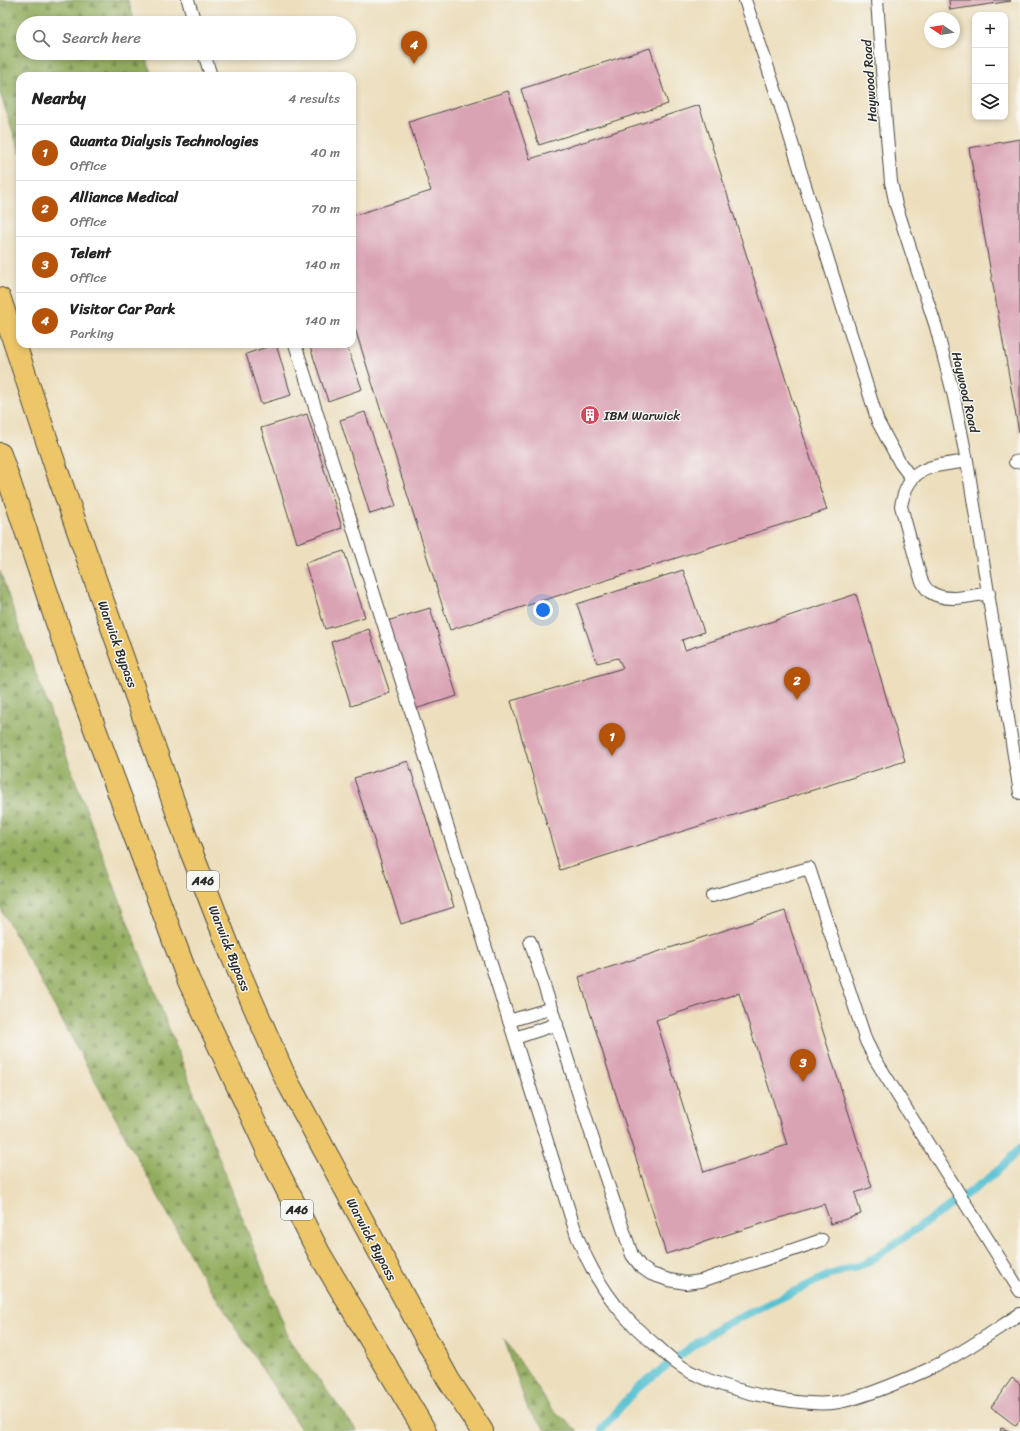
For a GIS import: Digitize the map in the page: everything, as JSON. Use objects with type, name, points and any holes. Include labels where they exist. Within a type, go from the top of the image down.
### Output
[{"type":"highway","name":"Warwick Bypass","points":[[0,299],[16,347]]},
{"type":"highway","name":"Warwick Bypass","points":[[16,348],[67,501],[189,846],[233,958],[285,1077],[448,1379],[482,1431]]},
{"type":"highway","name":"A46","points":[[0,454],[72,667],[188,979],[271,1158],[319,1253],[425,1431]]},
{"type":"highway","points":[[448,1379],[494,1431]]},
{"type":"lane","points":[[188,0],[193,16]]},
{"type":"lane","points":[[745,0],[779,101],[878,422],[900,463],[912,479]]},
{"type":"lane","name":"Haywood Road","points":[[877,0],[891,182],[896,205],[936,327],[954,397],[967,460],[1020,793]]},
{"type":"lane","points":[[206,60],[210,72]]},
{"type":"lane","points":[[296,348],[577,1236],[588,1262],[622,1314],[667,1356],[697,1375],[725,1386],[781,1400],[814,1402],[838,1402],[882,1389],[936,1366],[1020,1314]]},
{"type":"lane","points":[[967,460],[926,468],[916,474],[908,483],[903,494],[901,506],[921,579],[930,592],[951,598],[989,593]]},
{"type":"lane","points":[[712,896],[809,868],[864,1033],[875,1059],[1020,1291]]},
{"type":"lane","points":[[530,941],[632,1255],[641,1267],[651,1274],[669,1280],[686,1283],[701,1281],[822,1240]]},
{"type":"lane","points":[[509,1021],[552,1008]]},
{"type":"lane","points":[[515,1038],[557,1024]]},
{"type":"green space","points":[[0,0],[128,0],[133,16],[16,16],[16,60],[147,60],[151,72],[16,72],[16,141],[0,93]]},
{"type":"green space","points":[[0,571],[19,627],[125,915],[290,1341],[357,1431],[302,1431],[198,1269],[0,907]]},
{"type":"green space","points":[[504,1338],[551,1408],[578,1431],[547,1431],[528,1410]]},
{"type":"building","points":[[949,0],[1010,0],[1011,1],[950,10]]},
{"type":"building","points":[[650,48],[668,104],[539,145],[521,89]]},
{"type":"building","name":"IBM Warwick","points":[[508,91],[530,159],[699,105],[827,510],[450,630],[356,332],[356,215],[431,191],[409,122]]},
{"type":"building","points":[[1020,139],[1020,433],[1019,433],[969,148]]},
{"type":"building","points":[[264,348],[277,348],[291,395],[261,404],[246,354]]},
{"type":"building","points":[[310,348],[347,348],[362,389],[328,401]]},
{"type":"building","points":[[365,412],[396,506],[370,514],[340,420]]},
{"type":"building","points":[[307,414],[342,528],[297,543],[261,428]]},
{"type":"building","points":[[344,551],[365,617],[325,629],[305,563]]},
{"type":"building","points":[[683,570],[704,632],[682,640],[685,650],[856,594],[905,761],[560,870],[511,701],[623,668],[618,658],[597,663],[577,604]]},
{"type":"building","points":[[430,608],[457,696],[415,709],[387,621]]},
{"type":"building","points":[[369,629],[390,693],[351,706],[331,642]]},
{"type":"building","points":[[408,761],[454,907],[401,924],[354,778]]},
{"type":"building","points":[[785,911],[872,1187],[855,1193],[861,1214],[831,1224],[824,1204],[666,1254],[579,977]],"holes":[[[739,993],[787,1145],[704,1172],[656,1020]]]},
{"type":"building","points":[[1012,1378],[1020,1384],[1020,1420],[1016,1426],[991,1407]]},
{"type":"building","points":[[1001,1428],[1010,1431],[1000,1431]]},
{"type":"waterway","points":[[602,1429],[637,1388],[722,1326],[829,1275],[867,1263],[987,1180],[1020,1148]]},
{"type":"place","name":"Visitor Car Park","points":[[414,64]]},
{"type":"place","name":"IBM Warwick","points":[[590,415]]},
{"type":"place","name":"Alliance Medical","points":[[797,700]]},
{"type":"place","name":"Quanta Dialysis Technologies","points":[[612,756]]},
{"type":"place","name":"Telent","points":[[803,1082]]}]
